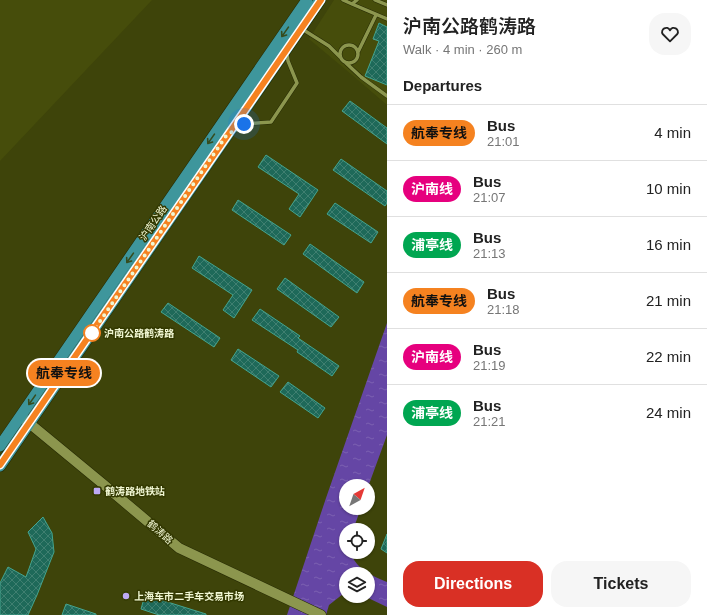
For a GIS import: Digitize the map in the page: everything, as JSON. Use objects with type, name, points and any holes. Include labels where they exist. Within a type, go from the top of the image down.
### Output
[{"type":"main road","name":"沪南公路","points":[[0,466],[25,419],[307,0]]},
{"type":"main road","name":"沪南公路","points":[[0,446],[25,419],[93,333],[320,0]]},
{"type":"street","name":"鹤涛路","points":[[25,419],[178,548],[321,615]]},
{"type":"lane","points":[[343,0],[387,19]]},
{"type":"lane","points":[[352,4],[357,0]]},
{"type":"lane","points":[[375,0],[387,5]]},
{"type":"lane","points":[[345,62],[353,62],[357,58],[358,52],[376,15]]},
{"type":"lane","points":[[301,29],[329,46],[361,77],[387,96]]},
{"type":"lane","points":[[341,57],[340,54],[342,48],[347,45],[355,47],[358,52]]},
{"type":"lane","points":[[226,136],[244,124],[271,122],[298,83],[288,61],[287,48]]},
{"type":"shaded area","points":[[0,0],[152,0],[0,161]]},
{"type":"shaded area","points":[[334,0],[387,0],[387,105],[309,39]]},
{"type":"water","points":[[387,323],[387,435],[371,479],[339,479],[339,515],[358,515],[356,523],[339,523],[339,559],[354,559],[360,567],[339,567],[339,597],[329,605],[326,615],[287,615]]},
{"type":"water","points":[[375,577],[387,582],[387,607],[375,601]]},
{"type":"building","points":[[379,23],[387,27],[387,85],[365,76],[379,41],[373,39]]},
{"type":"building","points":[[350,101],[387,128],[387,144],[342,111]]},
{"type":"building","points":[[266,155],[318,190],[300,217],[289,209],[299,194],[258,167]]},
{"type":"building","points":[[341,159],[387,191],[387,203],[385,206],[333,170]]},
{"type":"building","points":[[238,200],[291,235],[284,245],[232,210]]},
{"type":"building","points":[[335,203],[378,232],[371,243],[327,214]]},
{"type":"building","points":[[310,244],[364,282],[357,293],[303,254]]},
{"type":"building","points":[[199,256],[252,290],[234,318],[223,310],[233,295],[192,268]]},
{"type":"building","points":[[285,278],[339,317],[331,327],[277,289]]},
{"type":"building","points":[[168,303],[220,338],[214,347],[161,312]]},
{"type":"building","points":[[260,309],[300,336],[298,338],[339,366],[332,376],[297,352],[298,350],[252,320]]},
{"type":"building","points":[[238,349],[279,376],[271,387],[231,360]]},
{"type":"building","points":[[288,382],[325,408],[318,418],[280,392]]},
{"type":"building","points":[[43,517],[52,533],[54,552],[37,595],[28,615],[0,615],[0,583],[8,567],[26,577],[36,549],[28,532]]},
{"type":"building","points":[[387,534],[387,553],[381,549]]},
{"type":"building","points":[[145,595],[206,615],[159,615],[141,609]]},
{"type":"building","points":[[66,604],[96,614],[96,615],[62,615]]},
{"type":"bus line","name":"航奉专线","points":[[0,465],[93,333],[321,0]]},
{"type":"place","name":"沪南公路鹤涛路","points":[[92,333]]},
{"type":"place","name":"鹤涛路地铁站","points":[[97,491]]},
{"type":"place","name":"上海车市二手车交易市场","points":[[126,596]]},
{"type":"route","points":[[92,333],[226,136],[244,124]]}]
